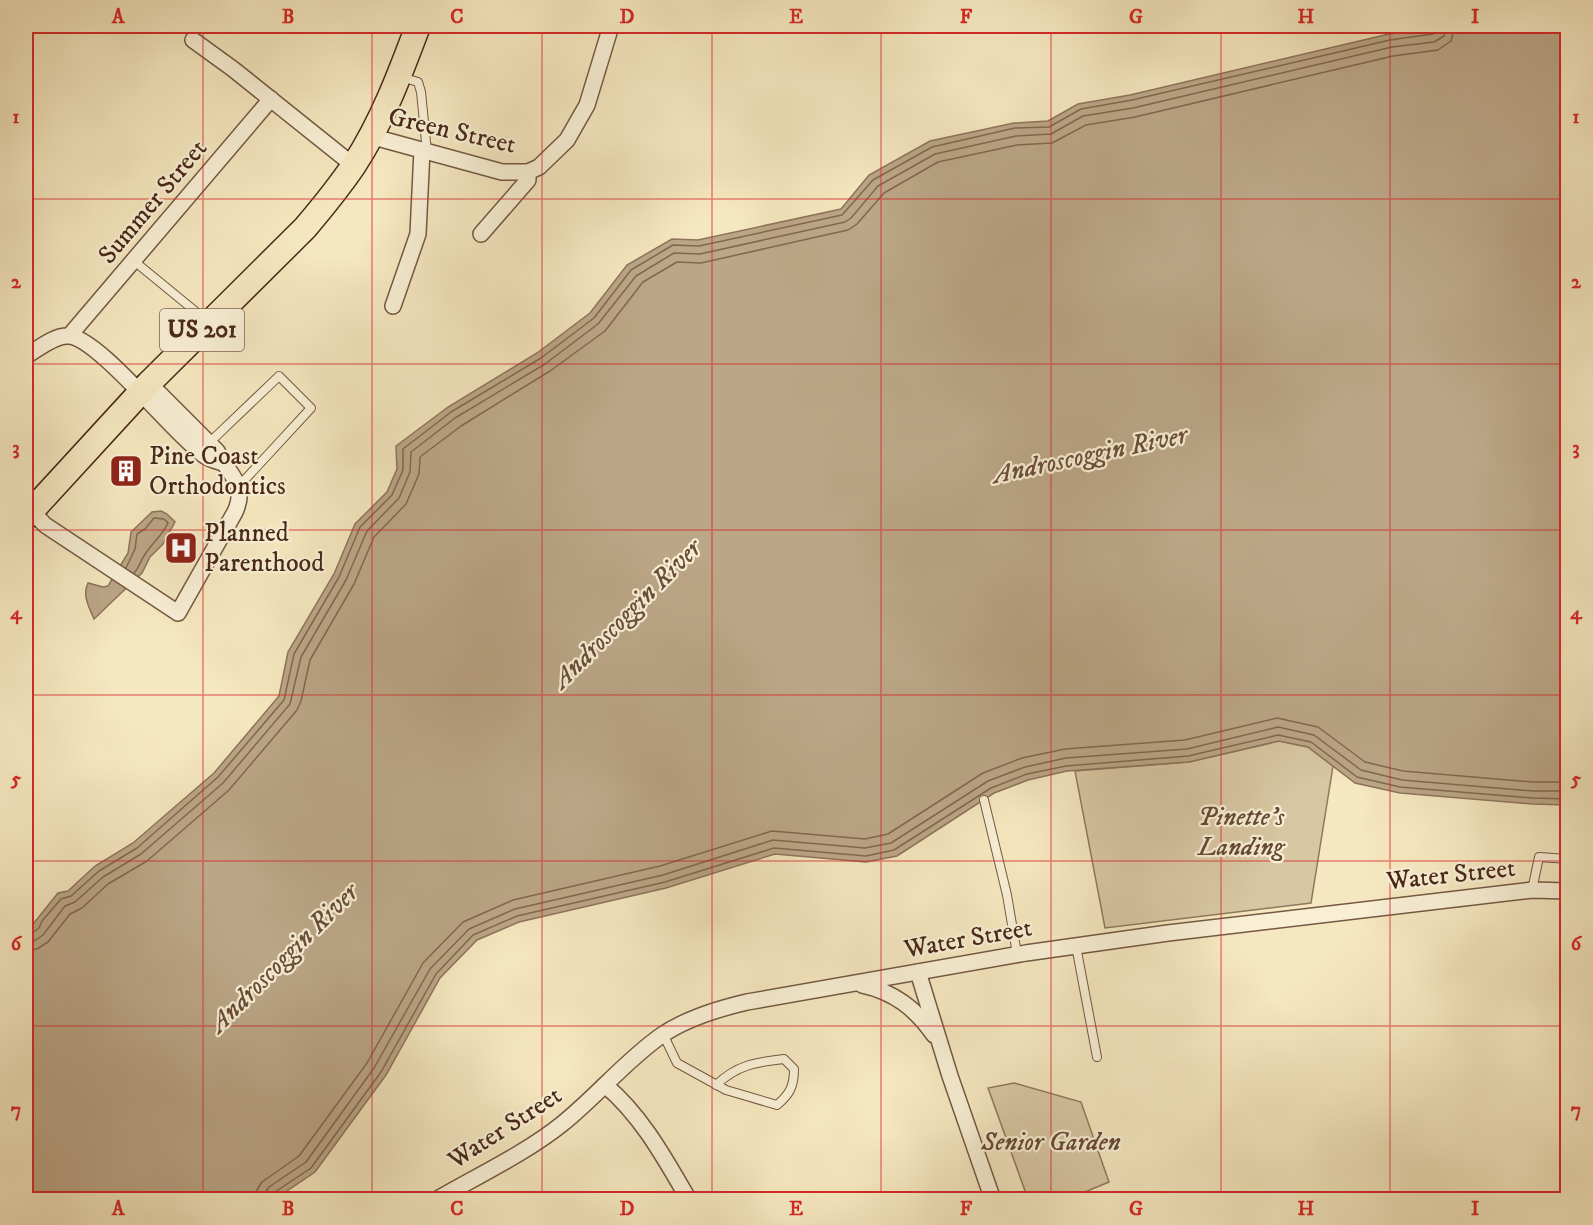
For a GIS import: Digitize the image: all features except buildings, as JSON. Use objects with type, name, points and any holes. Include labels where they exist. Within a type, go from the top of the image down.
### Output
[{"type":"main road","name":"US 201","points":[[29,514],[144,388],[305,228],[354,165],[398,76],[418,26]]},
{"type":"street","name":"Green Street","points":[[370,136],[502,172],[528,172],[539,167],[567,140],[586,105],[611,26]]},
{"type":"street","points":[[193,40],[272,99],[354,165]]},
{"type":"street","name":"Summer Street","points":[[26,356],[56,339],[70,335],[272,99]]},
{"type":"street","points":[[393,306],[418,234],[424,151]]},
{"type":"street","points":[[481,234],[528,180],[528,172]]},
{"type":"street","points":[[29,514],[178,613],[235,512],[240,495],[235,478],[210,442],[84,341],[70,335]]},
{"type":"street","points":[[144,388],[159,413],[205,456],[223,463]]},
{"type":"street","name":"Water Street","points":[[436,1200],[535,1143],[561,1124],[637,1054],[663,1034],[690,1019],[728,1006],[1017,954],[1168,933],[1532,890],[1568,891]]},
{"type":"street","points":[[918,972],[993,1200]]},
{"type":"street","points":[[856,984],[887,992],[909,1007],[924,1021],[940,1042]]},
{"type":"street","points":[[605,1085],[631,1110],[653,1139],[689,1200]]},
{"type":"lane","points":[[398,76],[418,82],[421,92],[424,151]]},
{"type":"lane","points":[[134,261],[209,323]]},
{"type":"lane","points":[[210,442],[279,376],[311,408],[239,486]]},
{"type":"lane","points":[[984,800],[1007,895],[1017,954]]},
{"type":"lane","points":[[1532,890],[1539,857],[1568,859]]},
{"type":"lane","points":[[1076,946],[1097,1057]]},
{"type":"lane","points":[[663,1034],[677,1063],[716,1085],[726,1090],[777,1105],[789,1095],[794,1083],[794,1069],[784,1059],[755,1062],[730,1072],[716,1085]]},
{"type":"green space","name":"Pinette’s Landing","points":[[1279,741],[1308,747],[1333,766],[1311,903],[1105,928],[1075,771],[1189,762]]},
{"type":"green space","name":"Senior Garden","points":[[1014,1083],[1081,1102],[1109,1182],[1068,1199],[1028,1199],[988,1088]]},
{"type":"water","name":"Androscoggin River","points":[[1455,26],[1567,26],[1567,805],[1400,793],[1355,783],[1308,747],[1279,741],[1189,762],[1067,771],[1028,780],[994,793],[897,856],[866,862],[775,854],[666,888],[519,922],[477,940],[440,978],[386,1075],[315,1172],[275,1199],[26,1199],[26,927],[30,928],[58,893],[68,891],[95,866],[133,843],[214,773],[279,696],[288,652],[334,574],[355,524],[387,492],[397,469],[396,446],[448,407],[537,353],[590,313],[627,265],[672,239],[698,240],[841,209],[869,175],[930,141],[1014,123],[1048,121],[1078,104],[1130,95],[1389,34]]},
{"type":"water","points":[[161,511],[175,522],[163,544],[150,557],[142,573],[94,619],[86,597],[88,583],[108,586],[128,553],[131,532],[152,512]]},
{"type":"place","name":"Pine Coast Orthodontics","points":[[126,471]]},
{"type":"place","name":"Planned Parenthood","points":[[181,548]]}]
